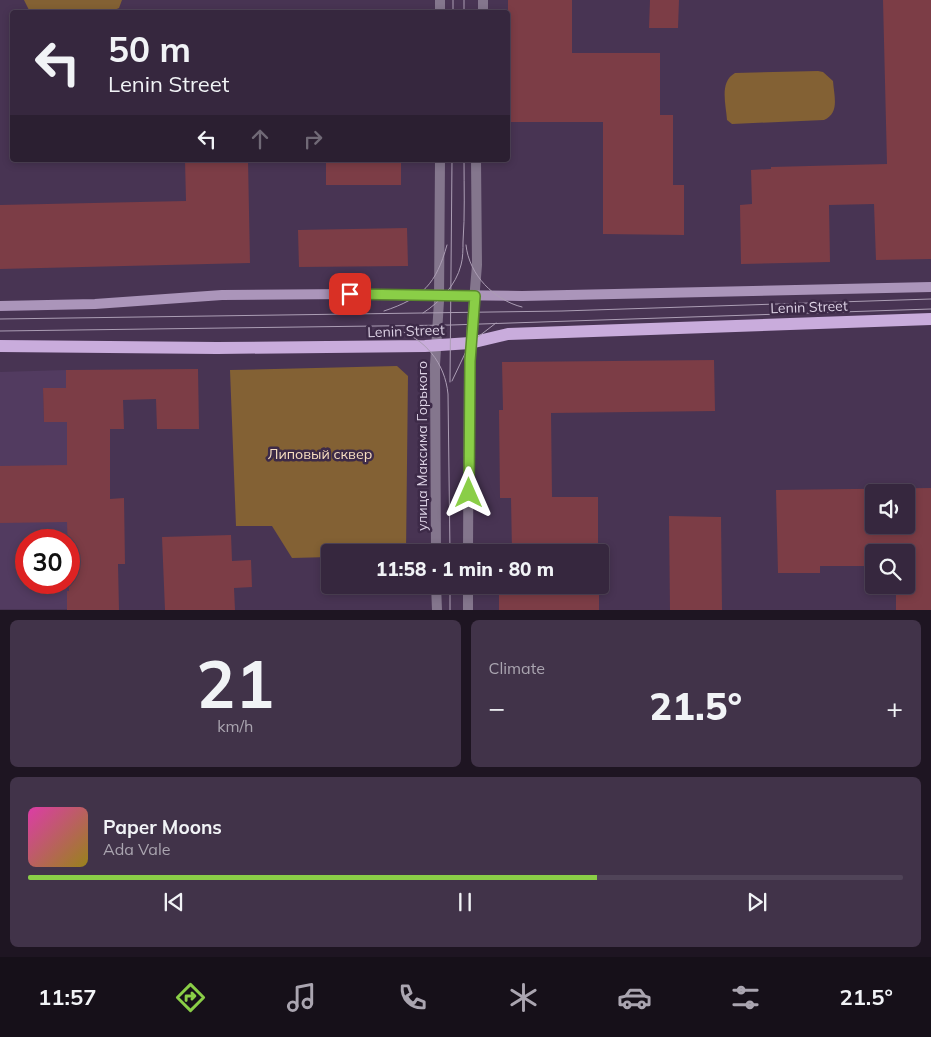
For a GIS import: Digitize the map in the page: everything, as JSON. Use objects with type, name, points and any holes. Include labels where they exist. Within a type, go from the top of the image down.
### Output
[{"type":"main road","name":"Lenin Street","points":[[0,306],[95,304],[222,295],[522,296],[931,287]]},
{"type":"main road","name":"Lenin Street","points":[[0,346],[226,348],[436,346],[470,343],[508,334],[931,319]]},
{"type":"street","name":"улица Максима Горького","points":[[436,544],[436,346],[439,295],[440,162]]},
{"type":"street","points":[[468,544],[470,343],[475,296],[476,162]]},
{"type":"street","points":[[436,594],[437,610]]},
{"type":"street","points":[[468,594],[468,610]]},
{"type":"shaded area","points":[[66,370],[66,388],[43,388],[44,421],[67,422],[68,529],[15,529],[15,594],[80,594],[80,574],[119,609],[0,609],[0,372]]},
{"type":"green space","points":[[24,0],[122,0],[119,8],[114,10],[29,10]]},
{"type":"green space","points":[[823,72],[833,81],[834,109],[829,117],[824,120],[732,124],[727,120],[725,88],[730,77],[735,73]]},
{"type":"green space","name":"Липовый сквер","points":[[397,366],[408,376],[406,544],[321,544],[321,557],[292,558],[272,526],[236,526],[230,370]]},
{"type":"building","points":[[508,0],[572,0],[572,53],[660,53],[660,115],[673,115],[673,185],[684,185],[684,235],[603,234],[603,122],[510,122],[510,10],[508,10]]},
{"type":"building","points":[[650,0],[679,0],[678,28],[649,28]]},
{"type":"building","points":[[883,0],[931,0],[931,259],[876,260],[874,204],[829,205],[830,262],[741,264],[740,205],[752,204],[751,170],[771,169],[771,167],[887,164]]},
{"type":"building","points":[[185,162],[248,162],[250,263],[0,269],[0,205],[186,201]]},
{"type":"building","points":[[326,162],[401,162],[401,185],[326,185]]},
{"type":"building","points":[[407,228],[408,266],[299,267],[298,230]]},
{"type":"building","points":[[714,360],[715,411],[551,413],[552,497],[598,497],[598,544],[512,544],[511,498],[500,498],[499,410],[503,410],[502,362]]},
{"type":"building","points":[[198,369],[199,429],[157,429],[156,399],[123,400],[124,429],[110,429],[110,499],[124,498],[125,564],[118,564],[119,610],[67,610],[67,594],[80,594],[80,529],[67,529],[67,522],[0,523],[0,466],[67,465],[67,422],[44,422],[43,388],[66,388],[66,370]]},
{"type":"building","points":[[915,488],[931,488],[931,610],[896,610],[896,594],[915,594],[915,544],[865,544],[865,566],[820,566],[820,573],[778,573],[776,490],[865,489],[865,534],[915,534]]},
{"type":"building","points":[[669,516],[721,517],[722,610],[670,610]]},
{"type":"building","points":[[231,535],[232,561],[251,560],[252,587],[234,588],[235,610],[165,610],[162,537]]},
{"type":"building","points":[[499,594],[599,594],[599,610],[499,610]]},
{"type":"tram line","points":[[453,0],[453,10]]},
{"type":"tram line","points":[[464,0],[464,10]]},
{"type":"tram line","points":[[450,382],[452,162]]},
{"type":"tram line","points":[[423,313],[447,292],[461,265],[464,222],[464,162]]},
{"type":"tram line","points":[[384,311],[409,301],[426,288],[438,270],[447,245]]},
{"type":"tram line","points":[[466,245],[472,266],[485,285],[502,299],[522,307]]},
{"type":"tram line","points":[[0,319],[562,311],[931,299]]},
{"type":"tram line","points":[[0,331],[451,325],[931,309]]},
{"type":"tram line","points":[[452,381],[470,343],[496,323]]},
{"type":"tram line","points":[[395,329],[416,339],[432,353],[443,372],[446,383],[448,394],[450,544]]},
{"type":"tram line","points":[[450,594],[450,610]]},
{"type":"route","points":[[350,294],[475,296],[470,343],[469,493]]}]
